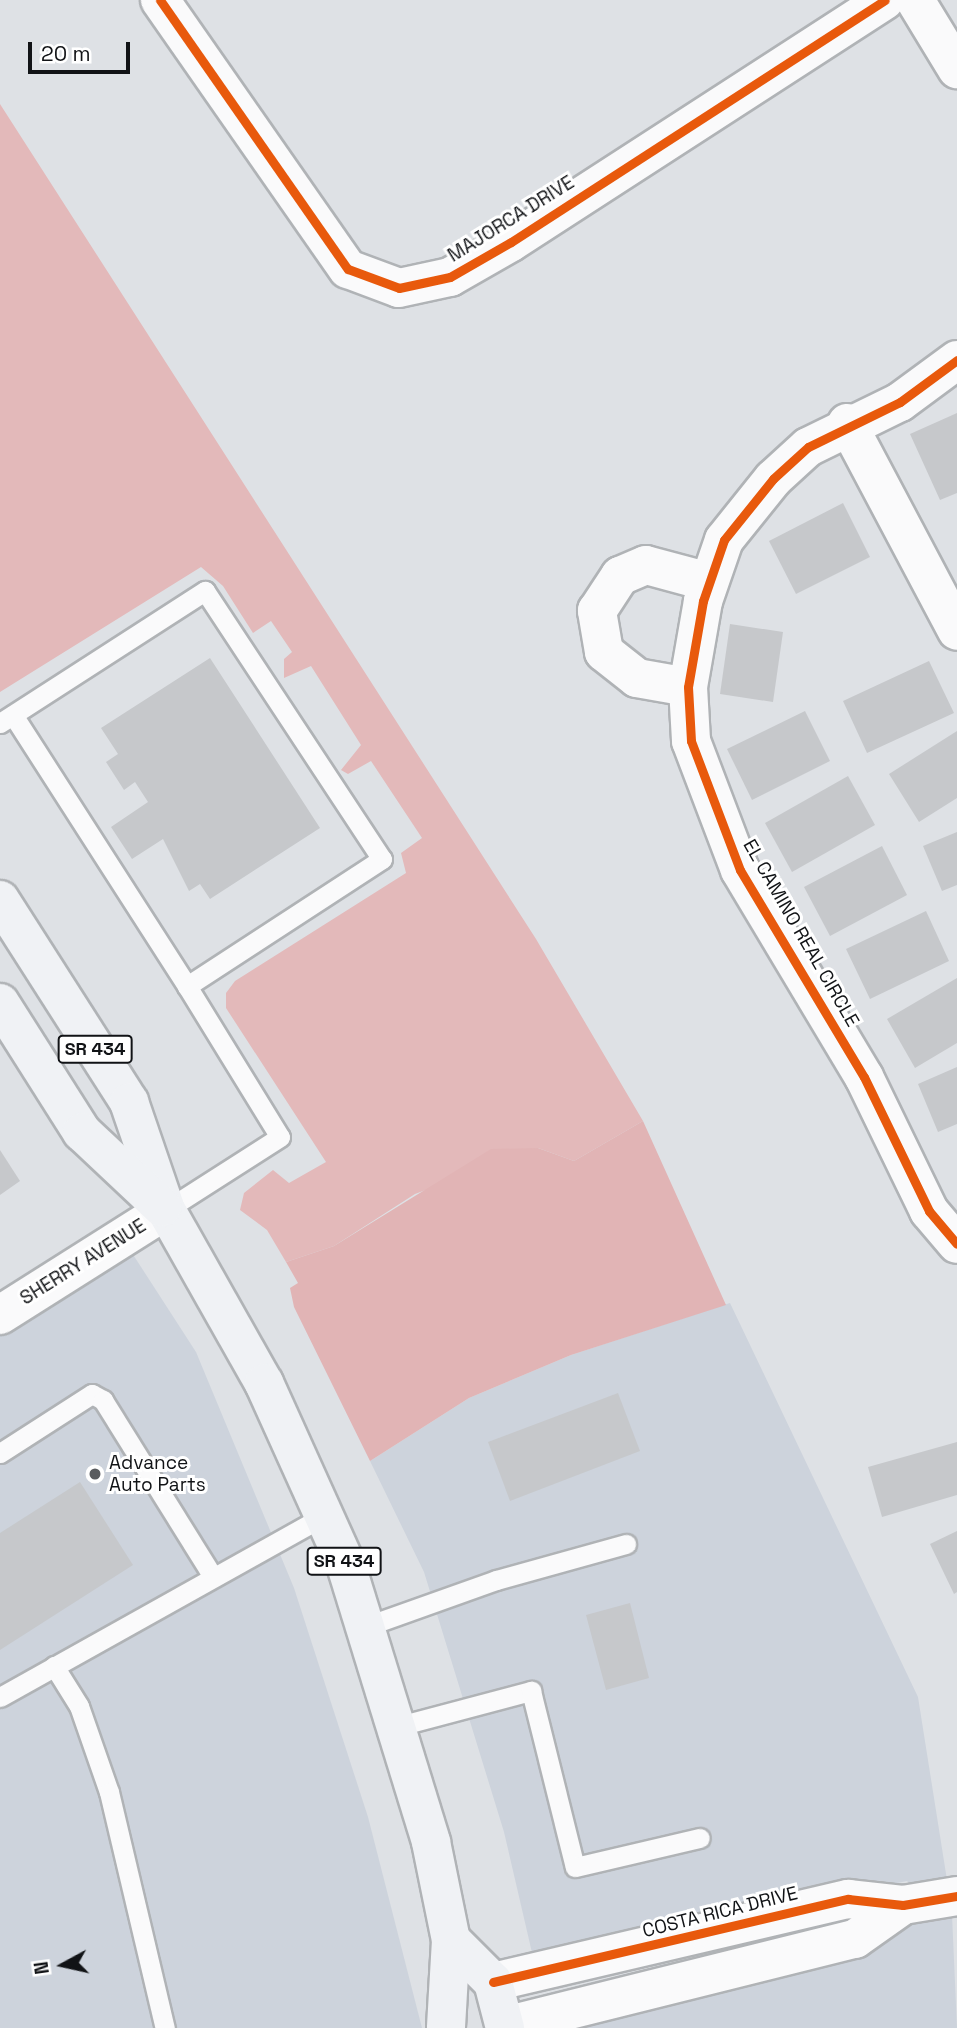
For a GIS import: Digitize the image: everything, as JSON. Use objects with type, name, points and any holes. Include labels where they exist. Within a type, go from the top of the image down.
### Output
[{"type":"main road","name":"SR 434","points":[[0,900],[129,1102],[166,1210],[264,1383],[326,1515],[367,1626],[399,1726],[451,1940],[446,2028]]},
{"type":"main road","name":"SR 434","points":[[0,1003],[82,1132],[166,1210]]},
{"type":"main road","points":[[451,1940],[493,1982],[505,2027]]},
{"type":"street","name":"MAJORCA DRIVE","points":[[160,0],[348,269],[399,288],[450,277],[511,242],[885,0]]},
{"type":"street","points":[[915,0],[957,69]]},
{"type":"street","name":"EL CAMINO REAL CIRCLE","points":[[957,360],[900,402],[847,423],[773,479],[724,540],[709,582],[688,687],[691,741],[740,870],[864,1077],[929,1211],[957,1244]]},
{"type":"street","points":[[847,423],[957,631]]},
{"type":"street","points":[[688,687],[637,678],[604,652],[597,611],[620,576],[646,565],[709,582]]},
{"type":"street","name":"SHERRY AVENUE","points":[[0,1315],[166,1210]]},
{"type":"street","name":"COSTA RICA DRIVE","points":[[493,1982],[848,1899],[903,1905],[957,1896]]},
{"type":"street","name":"COSTA RICA DRIVE","points":[[505,2027],[855,1938],[903,1905]]},
{"type":"lane","points":[[166,1210],[280,1137],[187,986],[7,719],[205,591],[382,859],[187,986]]},
{"type":"lane","points":[[0,1453],[92,1394],[103,1400],[212,1575]]},
{"type":"lane","points":[[0,1697],[212,1575],[326,1515]]},
{"type":"lane","points":[[367,1626],[496,1580],[626,1544]]},
{"type":"lane","points":[[54,1666],[79,1706],[109,1792],[165,2028]]},
{"type":"lane","points":[[399,1726],[531,1691],[575,1867],[700,1838]]},
{"type":"shaded area","points":[[0,104],[536,939],[643,1121],[574,1161],[538,1148],[415,1194],[334,1246],[286,1262],[267,1230],[240,1210],[244,1193],[273,1170],[289,1183],[326,1162],[226,1008],[226,993],[235,981],[406,873],[401,853],[422,838],[371,761],[348,774],[341,770],[361,745],[311,666],[284,678],[284,659],[292,652],[271,621],[253,633],[223,586],[201,567],[0,692]]},
{"type":"shaded area","points":[[643,1121],[726,1305],[571,1355],[469,1398],[370,1461],[294,1307],[290,1288],[298,1283],[286,1262],[334,1246],[491,1149],[538,1148],[574,1161]]},
{"type":"shaded area","points":[[132,1253],[196,1352],[294,1588],[368,1817],[422,2028],[0,2028],[0,1336]]},
{"type":"shaded area","points":[[730,1303],[918,1697],[947,1880],[912,1886],[907,1881],[533,1957],[504,1832],[424,1572],[370,1461],[469,1398],[571,1355]]},
{"type":"shaded area","points":[[952,1915],[957,2028],[569,2028],[908,1924]]},
{"type":"building","points":[[957,413],[957,493],[940,500],[910,434]]},
{"type":"building","points":[[843,503],[870,557],[796,594],[769,541]]},
{"type":"building","points":[[730,624],[783,632],[773,702],[720,694]]},
{"type":"building","points":[[210,658],[320,828],[210,899],[200,884],[189,891],[163,839],[132,859],[111,827],[148,802],[135,782],[124,790],[106,762],[118,754],[101,728]]},
{"type":"building","points":[[929,661],[954,713],[867,753],[843,701]]},
{"type":"building","points":[[805,711],[830,761],[752,800],[727,749]]},
{"type":"building","points":[[957,731],[957,798],[919,822],[889,774]]},
{"type":"building","points":[[848,776],[875,825],[792,872],[765,823]]},
{"type":"building","points":[[957,832],[957,885],[942,891],[923,846]]},
{"type":"building","points":[[882,846],[907,895],[830,936],[804,887]]},
{"type":"building","points":[[926,911],[949,961],[870,999],[846,949]]},
{"type":"building","points":[[957,978],[957,1043],[915,1068],[887,1019]]},
{"type":"building","points":[[957,1067],[957,1124],[938,1132],[918,1084]]},
{"type":"building","points":[[0,1150],[20,1181],[0,1195]]},
{"type":"building","points":[[618,1393],[640,1451],[510,1501],[488,1442]]},
{"type":"building","points":[[957,1442],[957,1495],[882,1517],[868,1467]]},
{"type":"building","points":[[80,1482],[133,1565],[0,1650],[0,1533]]},
{"type":"building","points":[[957,1531],[957,1592],[954,1594],[930,1544]]},
{"type":"building","points":[[630,1603],[649,1678],[606,1690],[586,1615]]},
{"type":"cycle path","points":[[160,0],[348,269],[399,288],[450,277],[511,242],[885,0]]},
{"type":"cycle path","points":[[957,360],[900,402],[808,447],[773,479],[724,540],[703,601],[688,687],[691,741],[740,870],[864,1077],[929,1211],[957,1244]]},
{"type":"cycle path","points":[[493,1982],[848,1899],[903,1905],[957,1896]]},
{"type":"place","name":"Advance Auto Parts","points":[[95,1474]]}]
